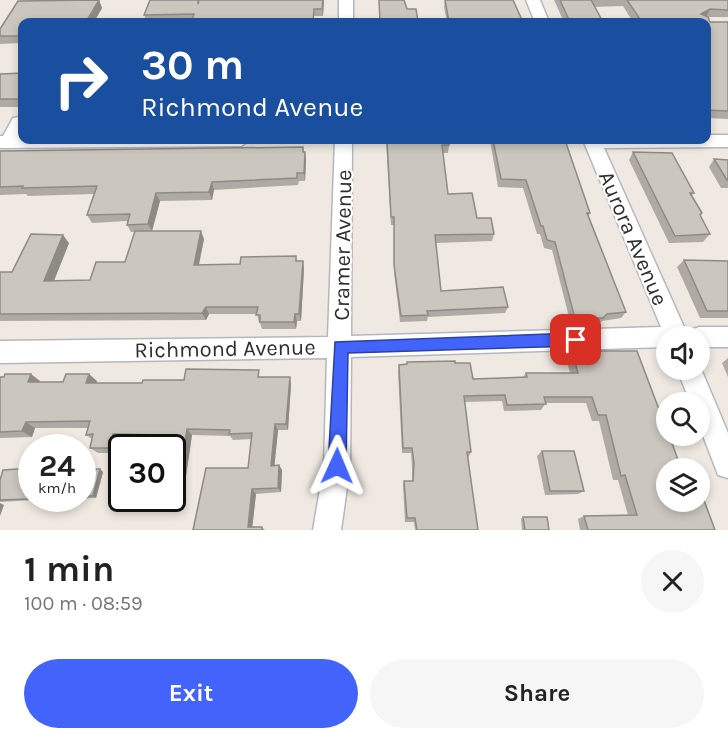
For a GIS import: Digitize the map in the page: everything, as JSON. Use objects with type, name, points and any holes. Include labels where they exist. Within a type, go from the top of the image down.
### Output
[{"type":"street","points":[[346,0],[346,18]]},
{"type":"street","points":[[533,0],[540,18]]},
{"type":"street","points":[[0,122],[18,122]]},
{"type":"street","points":[[4,142],[18,126]]},
{"type":"street","points":[[711,141],[728,141]]},
{"type":"street","name":"Cramer Avenue","points":[[327,530],[337,466],[343,144]]},
{"type":"street","name":"Aurora Avenue","points":[[593,144],[672,326]]},
{"type":"street","name":"Richmond Avenue","points":[[0,351],[340,347],[656,337]]},
{"type":"street","points":[[710,337],[728,337]]},
{"type":"street","points":[[693,380],[728,465]]},
{"type":"building","points":[[99,0],[88,18],[18,18],[18,36],[0,36],[0,29],[18,1]]},
{"type":"building","points":[[150,0],[198,0],[198,4],[199,0],[323,0],[322,9],[314,9],[313,18],[192,18],[194,14],[144,15]]},
{"type":"building","points":[[379,0],[404,0],[407,9],[416,9],[417,18],[380,18]]},
{"type":"building","points":[[445,0],[513,0],[521,18],[448,18]]},
{"type":"building","points":[[560,0],[591,0],[601,18],[568,18]]},
{"type":"building","points":[[627,0],[728,0],[728,10],[710,9],[701,14],[708,18],[639,18]]},
{"type":"building","points":[[711,22],[728,22],[728,111],[711,110]]},
{"type":"building","points":[[18,73],[18,99],[0,99],[0,74]]},
{"type":"building","points":[[387,144],[449,144],[442,145],[448,194],[472,193],[477,218],[491,218],[494,234],[435,235],[441,291],[503,287],[508,307],[427,311],[428,315],[401,316],[394,265],[394,217],[391,217]]},
{"type":"building","points":[[494,144],[566,144],[590,213],[587,213],[626,312],[607,314],[603,318],[574,315],[555,242],[547,240],[526,180],[501,179]]},
{"type":"building","points":[[303,147],[303,152],[305,152],[304,173],[297,173],[297,178],[212,182],[209,192],[156,193],[148,224],[127,225],[130,214],[87,215],[97,186],[0,187],[0,151]]},
{"type":"building","points":[[633,152],[672,153],[694,193],[690,193],[702,213],[700,215],[710,234],[675,236]]},
{"type":"building","points":[[714,159],[728,160],[728,180],[727,180]]},
{"type":"building","points":[[135,231],[201,231],[194,265],[240,264],[241,257],[296,256],[296,261],[303,261],[299,314],[295,314],[294,322],[260,322],[260,315],[256,315],[258,307],[206,307],[202,313],[0,314],[0,272],[12,272],[31,234],[63,235],[44,281],[90,280],[96,262],[125,262]]},
{"type":"building","points":[[684,260],[728,261],[728,311],[707,311]]},
{"type":"building","points":[[572,351],[637,351],[656,401],[656,446],[673,446],[677,458],[656,458],[656,512],[708,512],[715,530],[588,530],[584,516],[637,515],[625,475],[621,476],[606,415],[598,415],[592,397],[544,397],[546,404],[507,405],[505,395],[464,396],[471,452],[467,452],[478,530],[417,530],[415,518],[407,518],[404,481],[413,481],[414,463],[412,448],[403,448],[399,365],[407,364],[407,362],[470,363],[473,379],[527,377],[526,373],[578,373]]},
{"type":"building","points":[[186,369],[259,370],[258,377],[290,377],[286,424],[275,424],[271,466],[279,465],[278,488],[252,489],[248,527],[262,527],[262,530],[193,530],[206,468],[248,468],[252,433],[229,434],[230,430],[187,429],[186,435],[108,434],[108,448],[96,448],[96,434],[86,434],[90,421],[26,422],[22,431],[0,432],[0,377],[4,377],[5,374],[31,374],[28,382],[63,382],[66,374],[89,374],[86,383],[184,380]]},
{"type":"building","points":[[542,451],[574,451],[584,491],[550,491]]},
{"type":"building","points":[[18,469],[18,499],[0,500],[0,480],[3,470]]},
{"type":"building","points":[[96,469],[100,469],[96,484]]},
{"type":"building","points":[[523,517],[547,517],[549,530],[525,530]]},
{"type":"route","points":[[337,466],[340,347],[576,340]]}]
